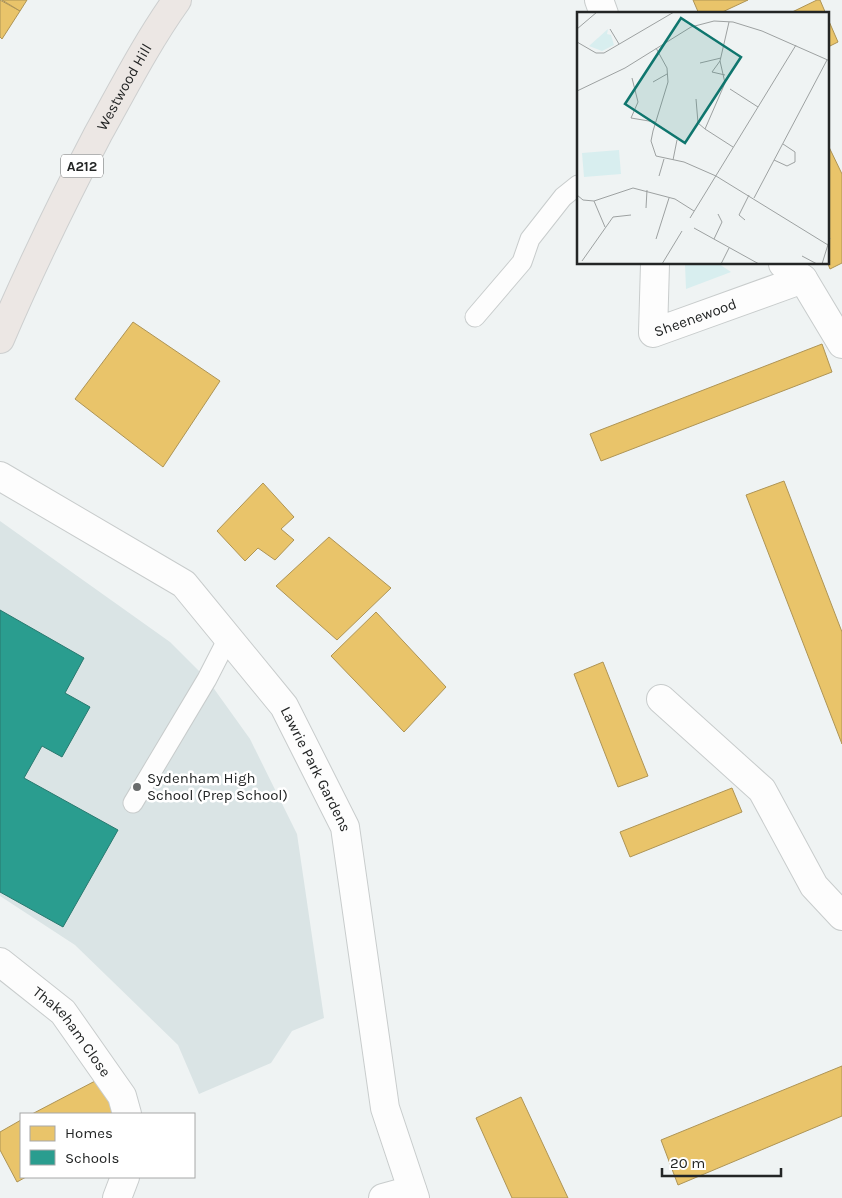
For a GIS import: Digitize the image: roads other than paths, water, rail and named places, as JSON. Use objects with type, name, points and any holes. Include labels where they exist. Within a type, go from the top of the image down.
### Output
[{"type":"main road","name":"Westwood Hill","points":[[0,339],[58,211],[150,41],[177,0]]},
{"type":"street","points":[[599,0],[603,12]]},
{"type":"street","name":"Sheenewood","points":[[655,265],[653,333],[793,271],[842,344]]},
{"type":"street","name":"Lawrie Park Gardens","points":[[0,476],[184,584],[284,706],[345,827],[385,1108],[413,1194]]},
{"type":"street","points":[[661,699],[762,790],[814,886],[842,916]]},
{"type":"street","name":"Thakeham Close","points":[[0,962],[63,1012],[122,1096],[127,1113]]},
{"type":"street","points":[[117,1198],[125,1178]]},
{"type":"street","points":[[383,1198],[413,1194]]},
{"type":"lane","points":[[475,316],[522,262],[530,238],[563,197],[577,186]]},
{"type":"lane","points":[[133,803],[228,638]]},
{"type":"place","name":"Sydenham High School (Prep School)","points":[[137,787]]}]
